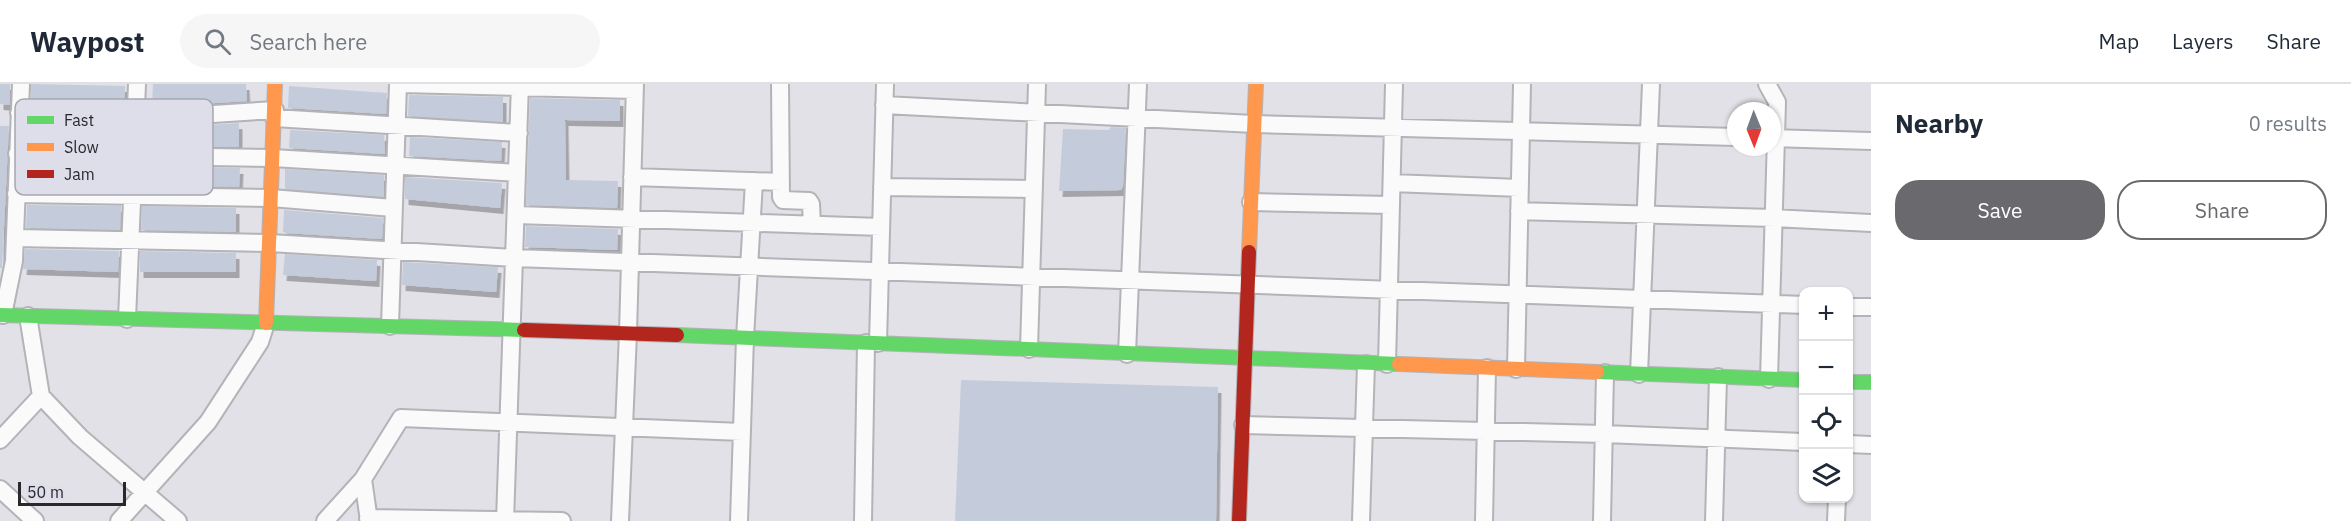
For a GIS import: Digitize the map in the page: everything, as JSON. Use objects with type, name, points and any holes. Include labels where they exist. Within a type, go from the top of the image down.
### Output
[{"type":"street","points":[[20,99],[21,84]]},
{"type":"street","points":[[136,99],[137,84]]},
{"type":"street","points":[[119,521],[208,422],[260,342],[266,323],[276,84]]},
{"type":"street","points":[[390,326],[394,165],[400,84],[635,87],[620,521]]},
{"type":"street","points":[[780,84],[781,196],[783,200],[809,201],[812,204],[812,225]]},
{"type":"street","points":[[863,521],[872,343],[880,270],[885,84]]},
{"type":"street","points":[[1029,350],[1038,84]]},
{"type":"street","points":[[1127,354],[1138,84]]},
{"type":"street","points":[[1239,521],[1256,84]]},
{"type":"street","points":[[1387,364],[1394,84]]},
{"type":"street","points":[[1515,369],[1522,84]]},
{"type":"street","points":[[1639,374],[1651,84]]},
{"type":"street","points":[[1767,84],[1777,102]]},
{"type":"street","points":[[506,520],[520,86]]},
{"type":"street","points":[[884,105],[1254,124],[1727,137]]},
{"type":"street","points":[[213,116],[274,114],[519,133]]},
{"type":"street","points":[[1781,139],[1871,141]]},
{"type":"street","points":[[1770,379],[1774,156]]},
{"type":"street","points":[[213,158],[273,158],[517,173]]},
{"type":"street","points":[[632,177],[781,182]]},
{"type":"street","points":[[739,521],[748,266],[754,182]]},
{"type":"street","points":[[1392,183],[1520,188]]},
{"type":"street","points":[[882,187],[1034,189]]},
{"type":"street","points":[[16,195],[14,261],[1,315],[628,333],[1799,380]]},
{"type":"street","points":[[74,195],[272,198],[393,208]]},
{"type":"street","points":[[127,319],[131,196]]},
{"type":"street","points":[[1251,202],[1391,205]]},
{"type":"street","points":[[1519,211],[1871,223]]},
{"type":"street","points":[[516,215],[881,227]]},
{"type":"street","points":[[15,238],[270,243],[515,258],[1799,305]]},
{"type":"street","points":[[1853,307],[1871,308]]},
{"type":"street","points":[[28,316],[41,396],[80,437],[178,521]]},
{"type":"street","points":[[1361,521],[1366,364]]},
{"type":"street","points":[[1484,521],[1487,368]]},
{"type":"street","points":[[1602,521],[1605,373]]},
{"type":"street","points":[[1714,521],[1718,377]]},
{"type":"street","points":[[1853,382],[1871,382]]},
{"type":"street","points":[[0,440],[41,396]]},
{"type":"street","points":[[325,521],[363,479],[401,418],[742,432]]},
{"type":"street","points":[[1243,425],[1604,434],[1799,442]]},
{"type":"street","points":[[1853,444],[1871,445]]},
{"type":"street","points":[[363,479],[368,519],[562,521]]},
{"type":"street","points":[[0,489],[35,521]]},
{"type":"street","points":[[1836,521],[1837,503]]},
{"type":"building","points":[[0,84],[10,84],[10,105],[0,104]]},
{"type":"building","points":[[31,84],[125,86],[124,99],[31,99]]},
{"type":"building","points":[[153,84],[246,84],[247,101],[213,103],[213,99],[152,99]]},
{"type":"building","points":[[289,86],[387,93],[386,114],[288,108]]},
{"type":"building","points":[[409,95],[503,97],[503,122],[408,116]]},
{"type":"building","points":[[530,98],[620,100],[620,121],[565,120],[566,180],[618,181],[617,208],[526,205]]},
{"type":"building","points":[[239,123],[239,147],[213,147],[213,125]]},
{"type":"building","points":[[0,126],[9,126],[2,268],[0,268]]},
{"type":"building","points":[[1111,127],[1126,128],[1121,190],[1059,191],[1063,129],[1109,130]]},
{"type":"building","points":[[290,130],[384,135],[385,154],[289,148]]},
{"type":"building","points":[[410,137],[502,142],[501,161],[409,156]]},
{"type":"building","points":[[213,167],[240,168],[239,187],[213,186]]},
{"type":"building","points":[[285,169],[384,175],[384,197],[285,189]]},
{"type":"building","points":[[405,177],[502,183],[500,208],[405,199]]},
{"type":"building","points":[[27,205],[121,206],[120,230],[26,228]]},
{"type":"building","points":[[142,206],[236,208],[236,232],[141,230]]},
{"type":"building","points":[[284,210],[383,218],[382,239],[286,233],[283,232]]},
{"type":"building","points":[[526,226],[618,229],[617,250],[525,247]]},
{"type":"building","points":[[25,249],[119,251],[118,272],[23,269]]},
{"type":"building","points":[[140,251],[236,253],[236,272],[140,272]]},
{"type":"building","points":[[285,254],[377,260],[376,281],[283,275]]},
{"type":"building","points":[[403,262],[498,267],[496,292],[402,285]]},
{"type":"building","points":[[961,380],[1218,387],[1216,521],[955,521]]},
{"type":"traffic: fast","points":[[0,315],[524,330]]},
{"type":"traffic: fast","points":[[677,335],[1399,364]]},
{"type":"traffic: fast","points":[[1597,372],[1799,380]]},
{"type":"traffic: fast","points":[[1853,382],[1871,382]]},
{"type":"traffic: slow","points":[[266,323],[275,84]]},
{"type":"traffic: slow","points":[[1249,252],[1256,84]]},
{"type":"traffic: slow","points":[[1399,364],[1597,372]]},
{"type":"traffic: jam","points":[[1239,521],[1249,252]]},
{"type":"traffic: jam","points":[[524,330],[677,335]]}]
